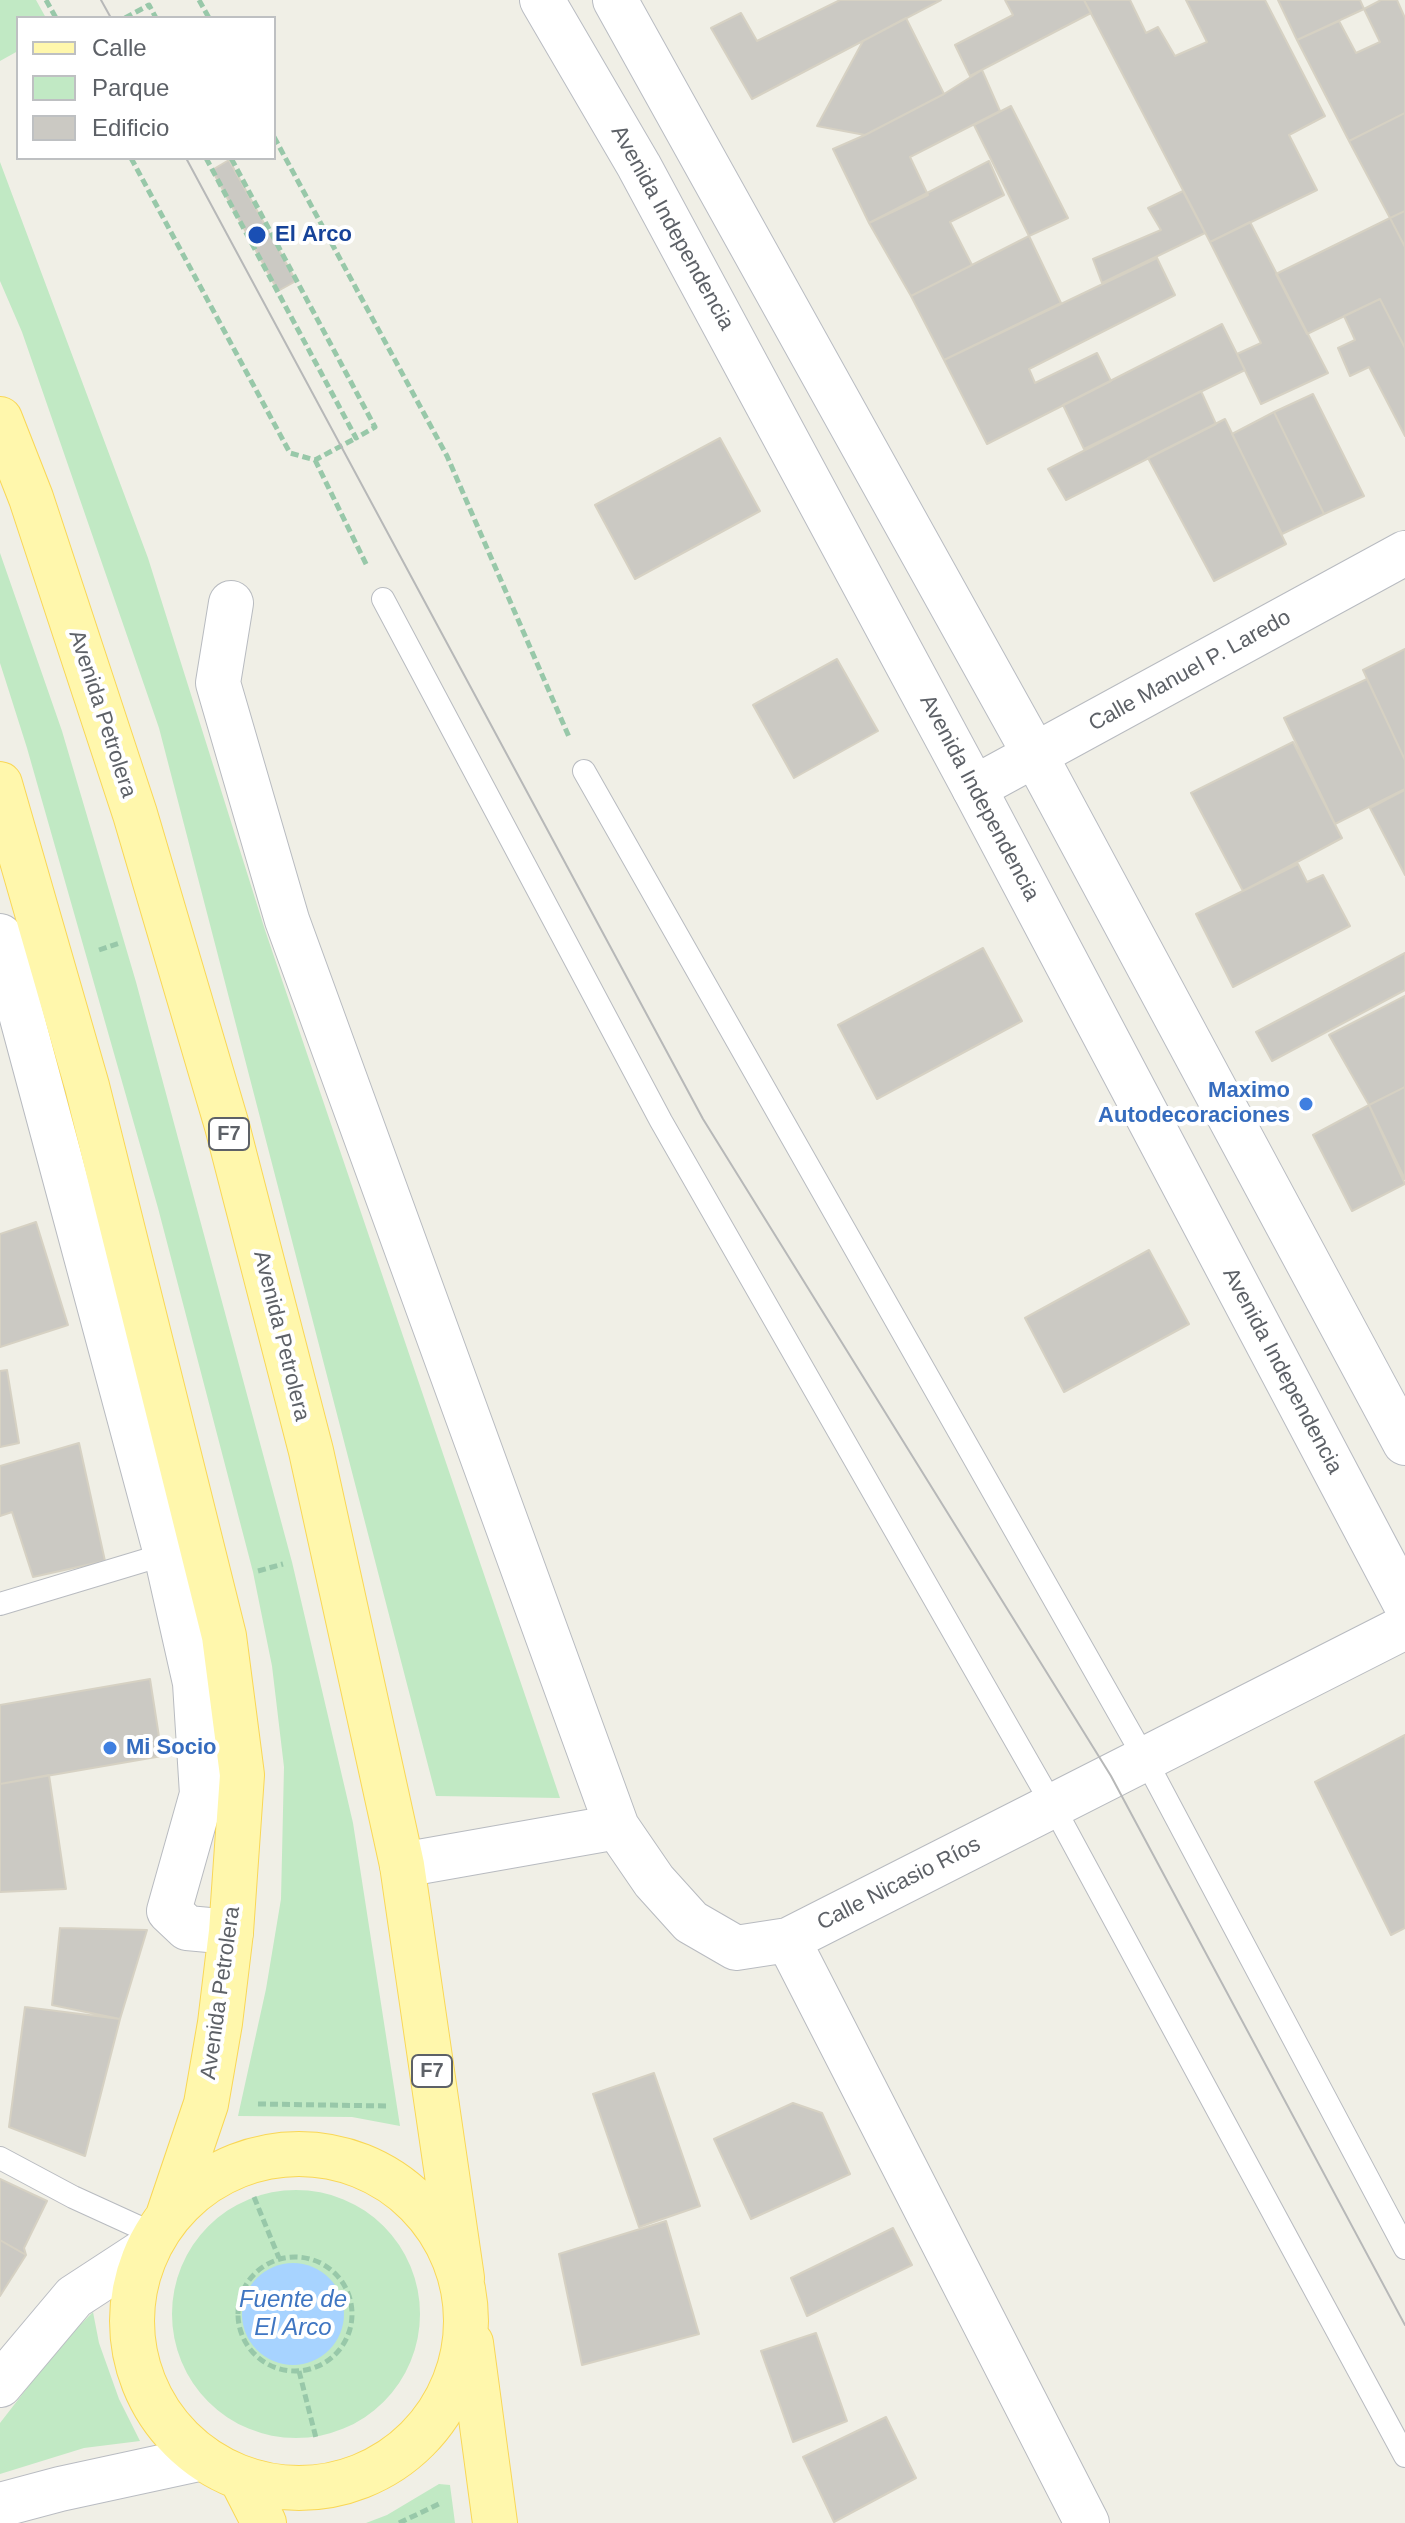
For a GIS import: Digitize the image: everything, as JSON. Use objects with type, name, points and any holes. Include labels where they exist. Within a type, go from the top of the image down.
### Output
[{"type":"main road","name":"Avenida Petrolera","points":[[0,419],[31,498],[130,799],[227,1126],[311,1451],[402,1865],[495,2523]]},
{"type":"main road","name":"Avenida Petrolera","points":[[0,784],[87,1086],[224,1636],[242,1775],[231,1932],[220,2023],[206,2104],[155,2234],[132,2307],[133,2342],[138,2368],[152,2402],[166,2423],[222,2468]]},
{"type":"main road","name":"F7","points":[[155,2234],[192,2193],[235,2167],[263,2157],[312,2154],[360,2164],[388,2178],[418,2202],[442,2233],[464,2296],[461,2364],[448,2397],[429,2427],[391,2461],[369,2473],[318,2487],[289,2488],[222,2468]]},
{"type":"main road","points":[[222,2468],[264,2523]]},
{"type":"street","name":"Avenida Independencia","points":[[542,0],[639,166],[974,788],[1405,1603]]},
{"type":"street","points":[[615,0],[1035,755],[1405,1443]]},
{"type":"street","name":"Calle Manuel P. Laredo","points":[[974,788],[1405,553]]},
{"type":"street","name":"Calle Nicasio Ríos","points":[[231,603],[218,683],[287,920],[617,1827],[654,1881],[691,1922],[736,1948],[788,1940],[1405,1627]]},
{"type":"street","points":[[4,962],[166,1554],[195,1683],[202,1794],[169,1911],[187,1928],[231,1932]]},
{"type":"street","points":[[402,1865],[617,1827]]},
{"type":"street","points":[[788,1940],[1087,2523]]},
{"type":"street","points":[[0,2385],[74,2297],[155,2234]]},
{"type":"street","points":[[0,2505],[60,2489],[222,2468]]},
{"type":"lane","points":[[383,599],[661,1121],[1053,1806],[1405,2456]]},
{"type":"lane","points":[[584,771],[1145,1759],[1405,2248]]},
{"type":"lane","points":[[0,1604],[166,1554]]},
{"type":"lane","points":[[0,2158],[73,2197],[155,2234]]},
{"type":"path","points":[[131,16],[149,5],[155,16]]},
{"type":"path","points":[[276,141],[447,456],[584,771]]},
{"type":"path","points":[[132,160],[290,453],[315,460],[375,427],[232,160]]},
{"type":"path","points":[[207,160],[356,438]]},
{"type":"path","points":[[315,460],[383,599]]},
{"type":"path","points":[[85,954],[124,942]]},
{"type":"path","points":[[253,1572],[292,1562]]},
{"type":"path","points":[[252,2104],[397,2106]]},
{"type":"path","points":[[254,2197],[279,2258]]},
{"type":"path","points":[[299,2256],[319,2261],[335,2272],[346,2287],[352,2320],[348,2337],[339,2351],[325,2363],[299,2371],[270,2366],[254,2355],[242,2339],[236,2320],[238,2299],[247,2282],[261,2267],[279,2258],[299,2256]]},
{"type":"path","points":[[299,2371],[316,2438]]},
{"type":"path","points":[[399,2523],[452,2497]]},
{"type":"green space","points":[[0,0],[36,0],[45,16],[16,16],[16,52],[0,61]]},
{"type":"green space","points":[[0,162],[148,558],[265,930],[560,1798],[436,1796],[159,728],[22,332],[0,281]]},
{"type":"green space","points":[[0,553],[62,731],[136,982],[292,1562],[353,1823],[400,2126],[352,2117],[238,2116],[266,1989],[281,1899],[284,1767],[272,1666],[253,1572],[158,1208],[0,663]]},
{"type":"green space","points":[[296,2190],[320,2192],[344,2199],[384,2226],[411,2266],[418,2290],[418,2338],[411,2362],[384,2402],[344,2429],[320,2436],[296,2438],[272,2436],[248,2429],[208,2402],[181,2362],[174,2338],[172,2314],[174,2290],[181,2266],[208,2226],[248,2199],[272,2192]]},
{"type":"green space","points":[[93,2312],[99,2343],[119,2399],[140,2441],[84,2448],[0,2474],[0,2423],[62,2343]]},
{"type":"green space","points":[[439,2484],[450,2485],[455,2523],[366,2523],[387,2515]]},
{"type":"water","name":"Fuente de El Arco","points":[[293,2263],[312,2267],[329,2278],[340,2295],[344,2314],[340,2333],[329,2350],[312,2361],[293,2365],[274,2361],[257,2350],[246,2333],[242,2314],[246,2295],[257,2278],[274,2267]]},
{"type":"building","points":[[840,0],[941,0],[752,99],[711,28],[741,13],[757,41]]},
{"type":"building","points":[[1005,0],[1084,0],[1091,13],[970,76],[955,45],[1013,15]]},
{"type":"building","points":[[1084,0],[1130,0],[1146,33],[1158,27],[1175,56],[1207,42],[1186,0],[1265,0],[1325,116],[1289,135],[1317,190],[1210,242]]},
{"type":"building","points":[[1278,0],[1360,0],[1364,9],[1297,40]]},
{"type":"building","points":[[1381,0],[1397,0],[1405,18],[1405,113],[1349,141],[1297,40],[1339,21],[1356,53],[1380,42],[1364,9]]},
{"type":"building","points":[[906,18],[944,94],[865,135],[817,126],[863,41]]},
{"type":"building","points":[[982,70],[1000,111],[910,157],[928,195],[869,223],[833,149],[944,94]]},
{"type":"building","points":[[1011,106],[1068,218],[1029,236],[974,125]]},
{"type":"building","points":[[1405,113],[1405,211],[1390,218],[1349,141]]},
{"type":"building","points":[[229,160],[296,281],[278,291],[212,170]]},
{"type":"building","points":[[989,161],[1004,195],[950,222],[972,265],[911,296],[869,223]]},
{"type":"building","points":[[1183,191],[1205,233],[1102,283],[1093,259],[1161,230],[1148,208]]},
{"type":"building","points":[[1405,211],[1405,247],[1390,218]]},
{"type":"building","points":[[1390,218],[1405,247],[1405,348],[1380,299],[1307,334],[1276,274]]},
{"type":"building","points":[[1250,222],[1328,373],[1261,404],[1237,354],[1261,343],[1210,242]]},
{"type":"building","points":[[1029,236],[1061,303],[944,360],[911,296]]},
{"type":"building","points":[[1157,258],[1175,295],[1029,369],[1035,383],[1097,353],[1111,381],[987,444],[944,360]]},
{"type":"building","points":[[1380,299],[1405,348],[1405,436],[1369,367],[1350,376],[1338,348],[1355,340],[1344,316]]},
{"type":"building","points":[[1222,324],[1245,370],[1084,449],[1063,405]]},
{"type":"building","points":[[1201,391],[1216,424],[1066,500],[1048,469]]},
{"type":"building","points":[[1313,394],[1364,496],[1324,514],[1274,412]]},
{"type":"building","points":[[1274,412],[1324,514],[1282,534],[1232,434]]},
{"type":"building","points":[[1225,419],[1286,544],[1214,581],[1148,458]]},
{"type":"building","points":[[720,438],[760,511],[635,579],[595,505]]},
{"type":"building","points":[[1405,649],[1405,760],[1363,670]]},
{"type":"building","points":[[837,659],[878,731],[794,778],[753,705]]},
{"type":"building","points":[[1367,679],[1405,760],[1405,789],[1335,824],[1284,718]]},
{"type":"building","points":[[1293,742],[1342,838],[1243,891],[1191,793]]},
{"type":"building","points":[[1405,790],[1405,875],[1370,808]]},
{"type":"building","points":[[1298,864],[1307,882],[1323,875],[1350,926],[1233,987],[1196,914]]},
{"type":"building","points":[[983,948],[1022,1021],[877,1099],[838,1025]]},
{"type":"building","points":[[1405,953],[1405,990],[1272,1061],[1256,1032]]},
{"type":"building","points":[[1405,996],[1405,1087],[1369,1105],[1329,1035]]},
{"type":"building","points":[[1405,1087],[1405,1179],[1369,1105]]},
{"type":"building","points":[[1369,1105],[1405,1184],[1352,1211],[1313,1135]]},
{"type":"building","points":[[36,1222],[68,1325],[0,1347],[0,1234]]},
{"type":"building","points":[[1149,1250],[1189,1324],[1064,1392],[1025,1318]]},
{"type":"building","points":[[7,1370],[19,1443],[0,1447],[0,1371]]},
{"type":"building","points":[[79,1443],[105,1561],[33,1577],[12,1512],[0,1516],[0,1466]]},
{"type":"building","points":[[150,1679],[162,1756],[0,1784],[0,1705]]},
{"type":"building","points":[[1405,1735],[1405,1928],[1391,1935],[1315,1782]]},
{"type":"building","points":[[49,1775],[66,1889],[0,1892],[0,1784]]},
{"type":"building","points":[[60,1928],[147,1930],[120,2019],[52,2005]]},
{"type":"building","points":[[25,2007],[120,2019],[85,2156],[9,2127]]},
{"type":"building","points":[[654,2073],[700,2206],[639,2227],[593,2094]]},
{"type":"building","points":[[793,2103],[822,2113],[850,2174],[751,2219],[714,2139]]},
{"type":"building","points":[[0,2179],[47,2201],[24,2248],[26,2255],[0,2240]]},
{"type":"building","points":[[666,2221],[699,2334],[582,2365],[559,2254]]},
{"type":"building","points":[[893,2228],[912,2265],[807,2316],[791,2278]]},
{"type":"building","points":[[0,2240],[26,2255],[0,2296]]},
{"type":"building","points":[[816,2333],[847,2421],[793,2442],[761,2351]]},
{"type":"building","points":[[886,2417],[916,2478],[834,2522],[803,2457]]},
{"type":"tram line","points":[[101,0],[110,16]]},
{"type":"tram line","points":[[187,160],[703,1119],[1111,1776],[1405,2325]]},
{"type":"place","name":"El Arco","points":[[257,235]]},
{"type":"place","name":"Maximo Autodecoraciones","points":[[1306,1104]]},
{"type":"place","name":"Mi Socio","points":[[110,1748]]}]
